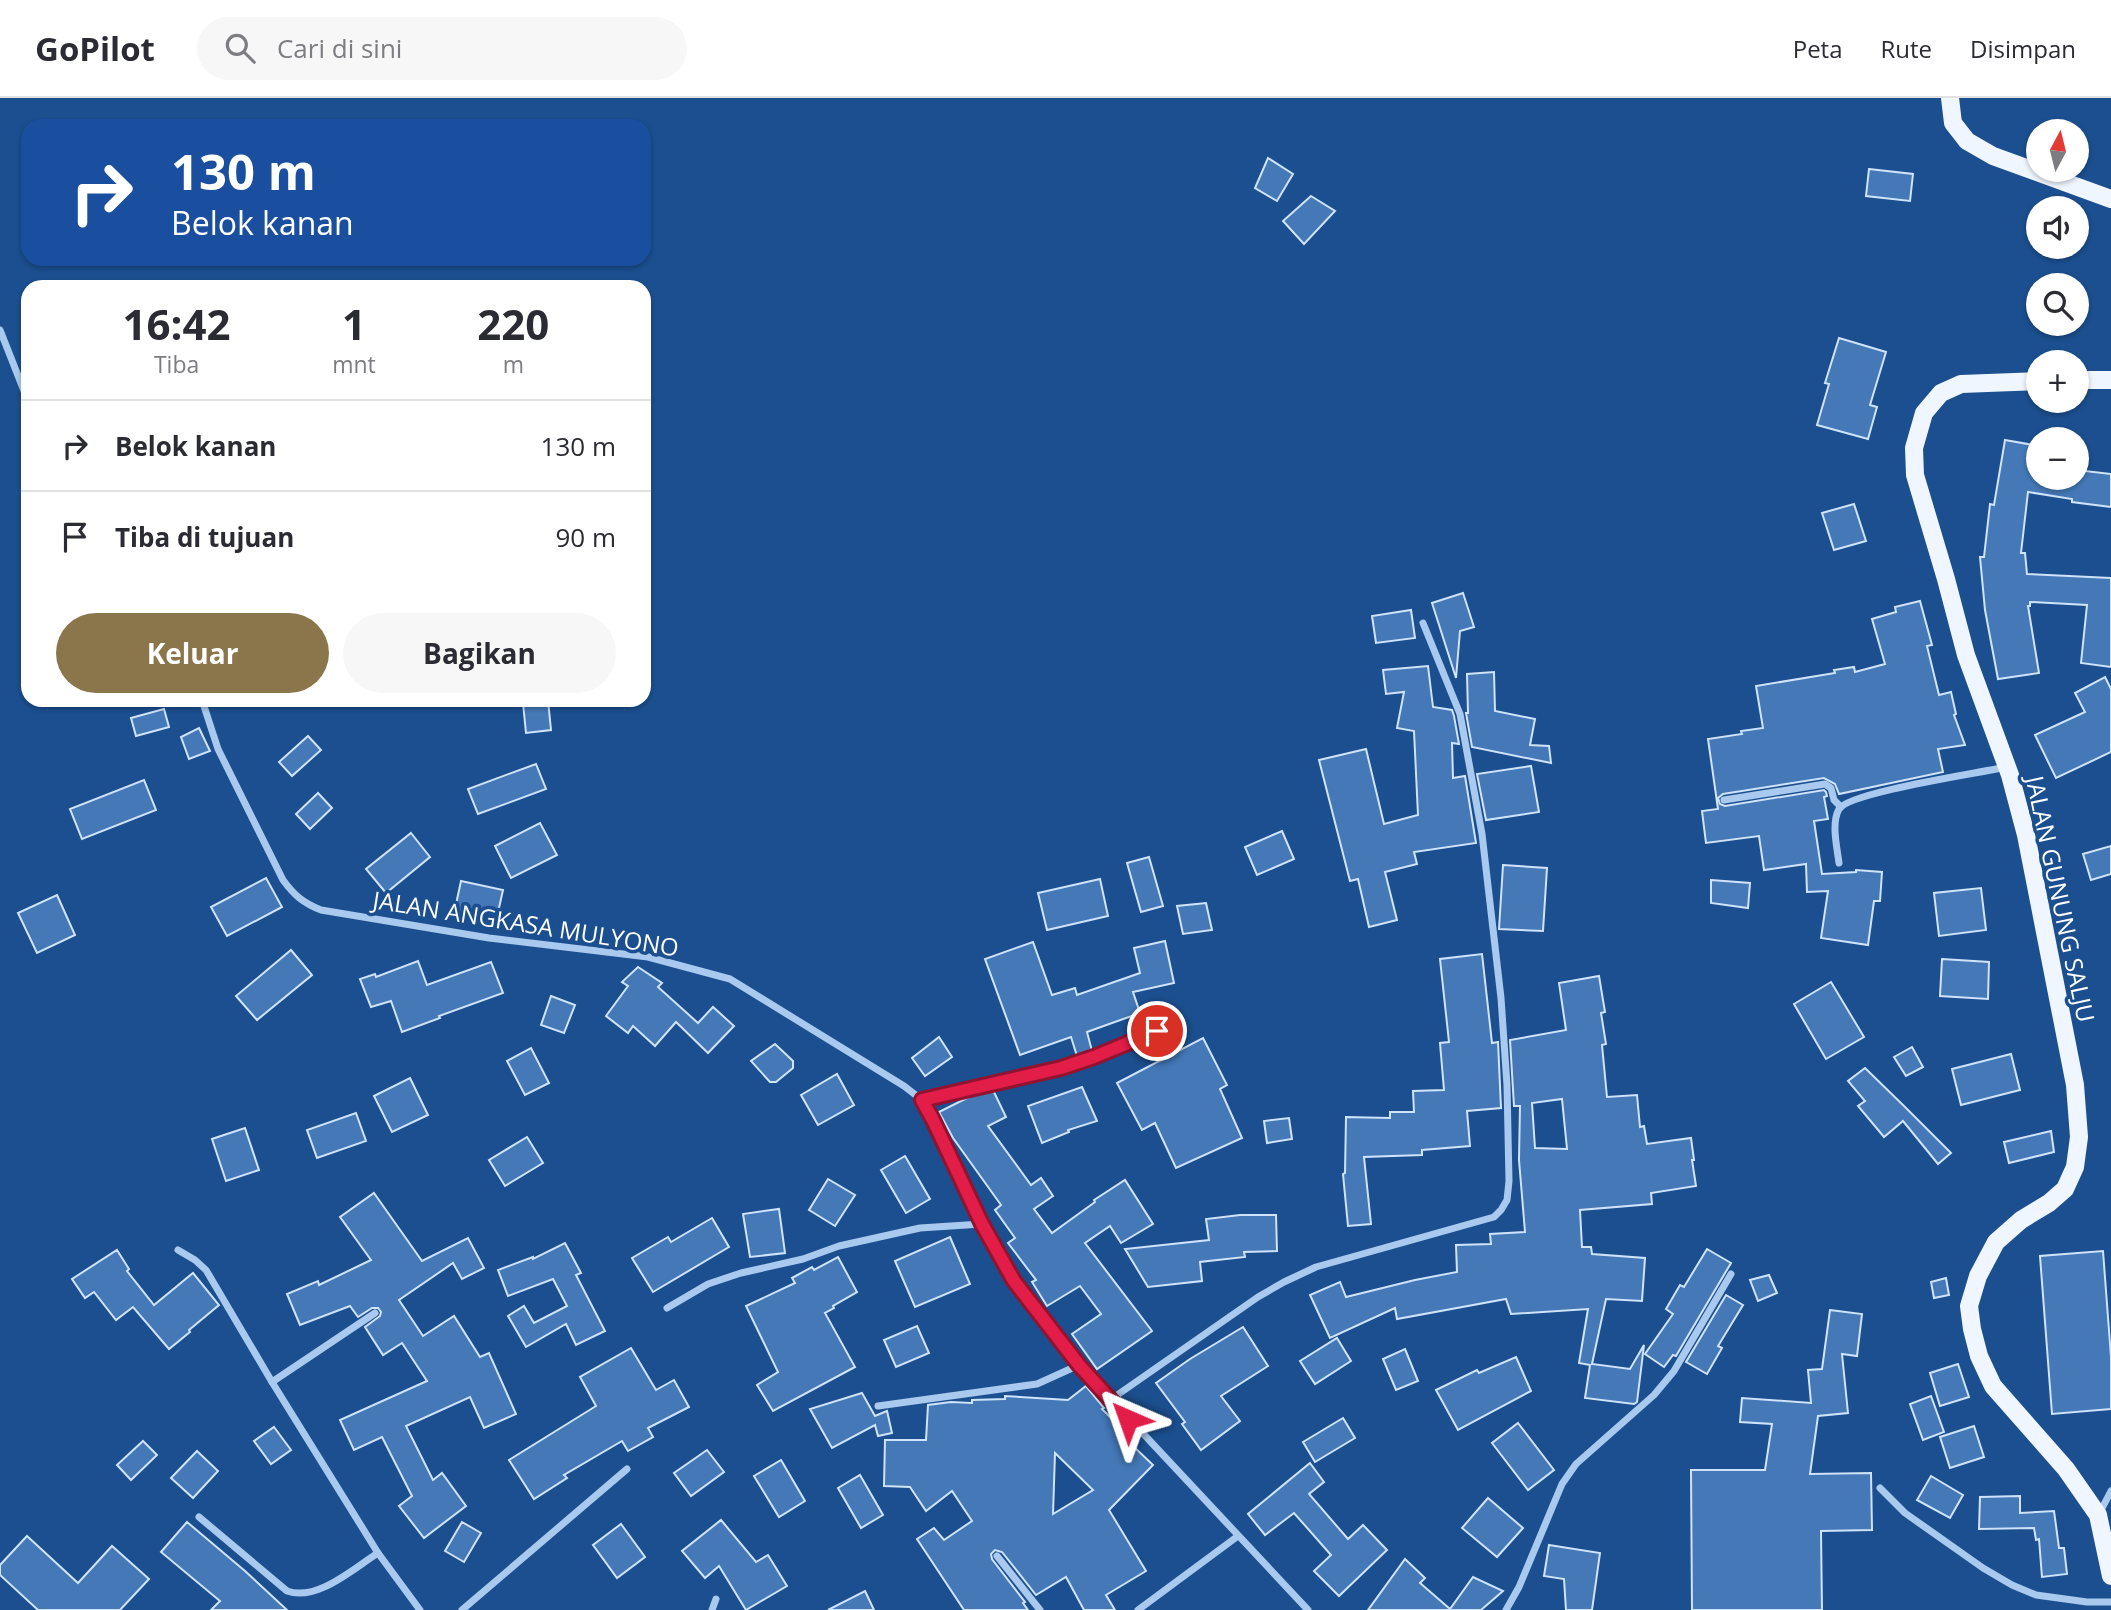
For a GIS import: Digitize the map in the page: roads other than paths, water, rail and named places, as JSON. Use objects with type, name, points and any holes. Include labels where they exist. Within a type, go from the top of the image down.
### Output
[{"type":"main road","points":[[1950,98],[1953,123],[1967,141],[1993,156],[2111,199]]},
{"type":"main road","points":[[2089,380],[2111,380]]},
{"type":"main road","name":"JALAN GUNUNG SALJU","points":[[2026,382],[1961,384],[1941,393],[1924,413],[1914,448],[1915,475],[1966,655],[2007,767],[2026,835],[2075,1085],[2080,1137],[2076,1167],[2065,1189],[2049,1203],[2021,1220],[1996,1242],[1978,1276],[1969,1306],[1979,1356],[1993,1386],[2066,1469],[2098,1516],[2108,1540],[2111,1576]]},
{"type":"street","points":[[0,330],[21,383]]},
{"type":"street","points":[[1110,1400],[1258,1297],[1284,1282],[1316,1267],[1494,1217],[1507,1200],[1507,1085],[1502,1010],[1482,834],[1460,714],[1423,623]]},
{"type":"street","name":"JALAN ANGKASA MULYONO","points":[[204,707],[218,749],[283,880],[295,897],[305,904],[321,910],[489,938],[648,957],[730,979],[904,1086],[922,1100],[982,1224],[1014,1281],[1079,1365],[1110,1400],[1308,1610]]},
{"type":"street","points":[[1839,863],[1836,822],[1838,811],[1844,803],[1867,794],[2007,767]]},
{"type":"street","points":[[1724,800],[1825,784],[1831,788],[1834,800],[1841,807]]},
{"type":"street","points":[[922,1100],[1061,1068],[1119,1048],[1176,1023]]},
{"type":"street","points":[[667,1308],[708,1283],[803,1259],[839,1246],[919,1228],[982,1224]]},
{"type":"street","points":[[178,1250],[206,1270],[378,1553],[420,1610]]},
{"type":"street","points":[[1506,1610],[1532,1559],[1562,1484],[1576,1464],[1654,1395],[1674,1371],[1731,1274]]},
{"type":"street","points":[[272,1382],[375,1313]]},
{"type":"street","points":[[878,1406],[1037,1384],[1079,1365]]},
{"type":"street","points":[[461,1610],[627,1469]]},
{"type":"street","points":[[1880,1488],[1905,1513],[2012,1585],[2046,1597],[2111,1602]]},
{"type":"street","points":[[2098,1516],[2111,1491]]},
{"type":"street","points":[[199,1517],[287,1591],[296,1594],[306,1594],[322,1588],[378,1553]]},
{"type":"street","points":[[1138,1610],[1238,1536]]},
{"type":"street","points":[[997,1556],[1040,1610]]},
{"type":"street","points":[[712,1610],[716,1599]]}]
